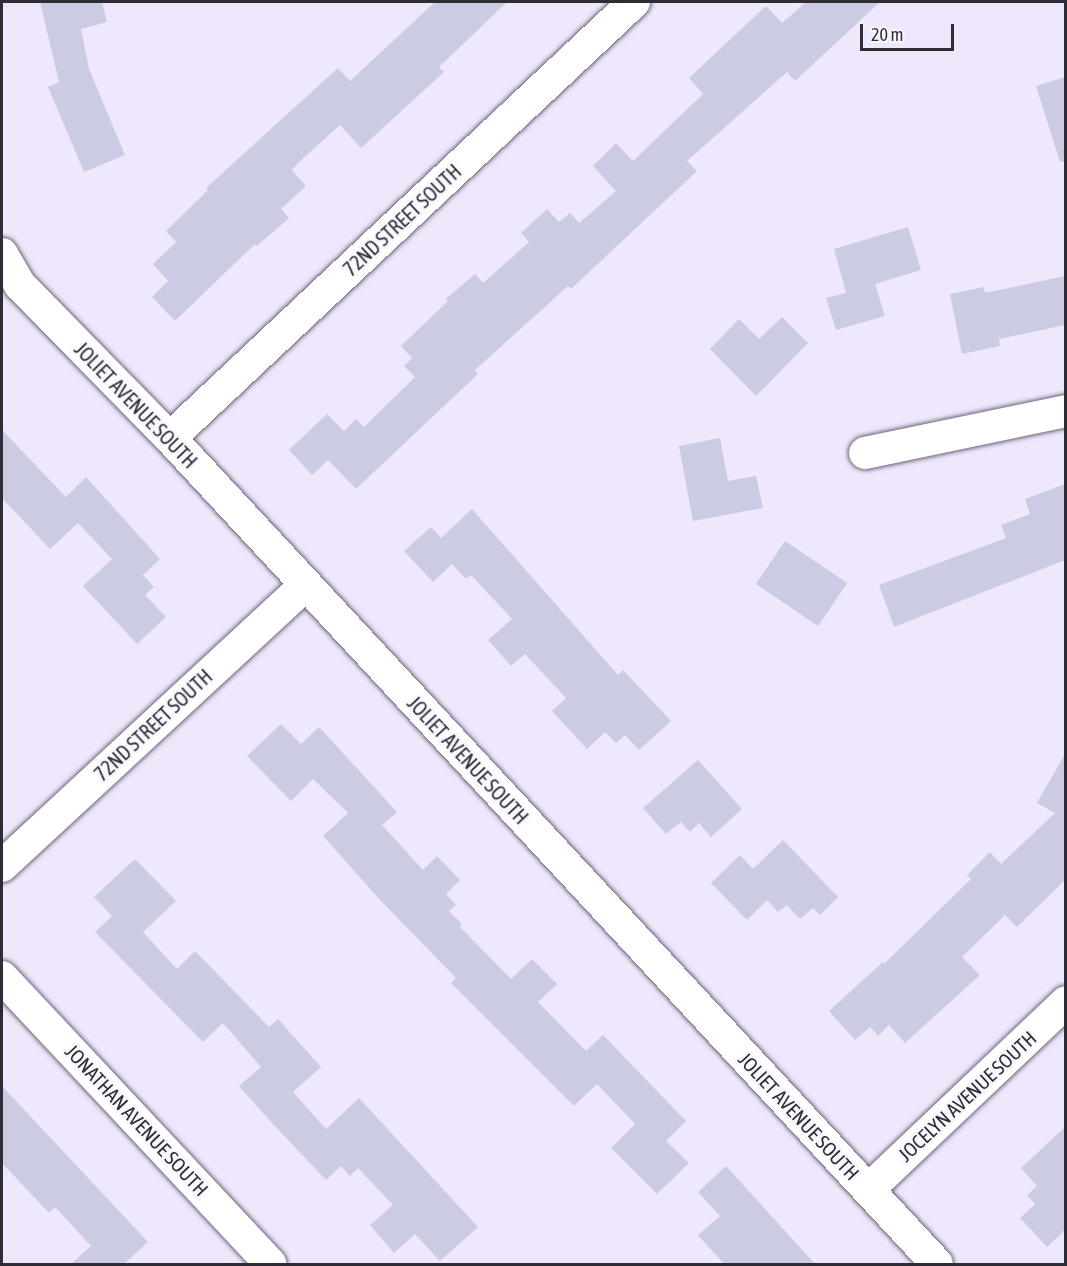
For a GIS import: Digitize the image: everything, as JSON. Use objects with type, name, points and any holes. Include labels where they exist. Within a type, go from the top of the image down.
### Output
[{"type":"street","name":"72ND STREET SOUTH","points":[[170,438],[634,2]]},
{"type":"street","name":"JOLIET AVENUE SOUTH","points":[[2,254],[20,285],[170,438],[937,1264]]},
{"type":"street","points":[[865,453],[1065,411]]},
{"type":"street","name":"72ND STREET SOUTH","points":[[2,866],[305,585]]},
{"type":"street","name":"JONATHAN AVENUE SOUTH","points":[[2,977],[271,1264]]},
{"type":"street","name":"JOCELYN AVENUE SOUTH","points":[[868,1190],[1065,1002]]},
{"type":"building","points":[[40,2],[102,2],[107,22],[81,29],[89,69],[125,155],[84,172],[48,87],[59,82]]},
{"type":"building","points":[[435,2],[507,2],[439,67],[444,72],[361,148],[340,125],[298,163],[292,170],[306,186],[281,209],[289,218],[257,246],[255,244],[175,321],[152,297],[168,281],[153,264],[176,242],[166,231],[208,190],[206,188],[338,68],[350,81]]},
{"type":"building","points":[[806,2],[880,2],[795,81],[787,72],[687,161],[697,171],[571,289],[568,286],[475,370],[478,374],[356,489],[328,460],[312,475],[289,450],[327,414],[344,431],[356,419],[364,427],[415,377],[404,366],[412,358],[401,346],[448,301],[446,299],[475,274],[483,283],[529,242],[521,233],[547,209],[559,222],[570,213],[579,223],[616,191],[593,166],[616,143],[633,161],[703,94],[689,78],[766,6],[782,23]]},
{"type":"building","points":[[1065,77],[1065,161],[1060,162],[1036,86]]},
{"type":"building","points":[[908,227],[921,270],[875,284],[885,316],[836,330],[826,298],[846,293],[834,249]]},
{"type":"building","points":[[1065,276],[1065,325],[999,339],[1000,346],[962,354],[950,294],[984,287],[985,293]]},
{"type":"building","points":[[782,317],[808,343],[756,396],[710,349],[739,319],[759,339]]},
{"type":"building","points":[[2,430],[66,497],[86,477],[160,559],[143,575],[154,587],[145,595],[166,617],[137,644],[83,586],[112,559],[78,523],[50,549],[2,498]]},
{"type":"building","points":[[720,438],[728,481],[756,476],[763,508],[693,521],[679,446]]},
{"type":"building","points":[[1065,484],[1065,560],[894,627],[879,585],[1006,538],[1001,525],[1030,514],[1025,499]]},
{"type":"building","points":[[472,509],[618,675],[623,670],[671,721],[639,750],[625,735],[616,743],[605,732],[587,749],[552,711],[566,698],[525,654],[511,666],[488,640],[512,619],[471,575],[466,579],[452,564],[433,582],[404,551],[431,527],[441,538]]},
{"type":"building","points":[[785,541],[847,583],[818,626],[756,584]]},
{"type":"building","points":[[281,724],[301,744],[319,727],[397,812],[382,825],[423,870],[437,856],[460,880],[446,894],[456,905],[449,911],[462,924],[460,927],[511,979],[532,959],[557,984],[538,1002],[586,1051],[603,1035],[686,1121],[666,1141],[689,1163],[657,1194],[611,1148],[635,1124],[597,1084],[574,1106],[451,983],[456,978],[382,902],[323,836],[348,813],[313,779],[291,801],[247,756]]},
{"type":"building","points":[[1065,754],[1065,880],[1017,927],[1005,915],[962,957],[980,975],[905,1043],[889,1025],[878,1036],[870,1027],[855,1040],[829,1011],[883,962],[884,964],[971,879],[967,875],[990,852],[1001,864],[1055,813],[1037,803]]},
{"type":"building","points":[[698,760],[742,809],[711,837],[699,823],[690,832],[681,822],[666,834],[643,808]]},
{"type":"building","points":[[783,840],[838,897],[820,915],[813,908],[800,919],[787,905],[778,912],[767,900],[747,920],[711,883],[740,855],[753,869]]},
{"type":"building","points":[[135,859],[176,901],[143,932],[177,969],[195,951],[269,1027],[278,1019],[321,1067],[293,1092],[326,1129],[359,1098],[478,1227],[440,1261],[415,1234],[394,1253],[370,1225],[393,1205],[358,1168],[350,1176],[341,1166],[326,1180],[239,1086],[261,1067],[223,1023],[203,1042],[95,932],[112,916],[94,897]]},
{"type":"building","points":[[2,1086],[148,1242],[124,1264],[71,1264],[91,1246],[55,1207],[49,1213],[2,1163]]},
{"type":"building","points":[[1065,1127],[1065,1230],[1047,1247],[1020,1218],[1035,1204],[1027,1195],[1037,1186],[1021,1168]]},
{"type":"building","points":[[726,1166],[815,1264],[724,1264],[698,1235],[720,1216],[698,1192]]}]
